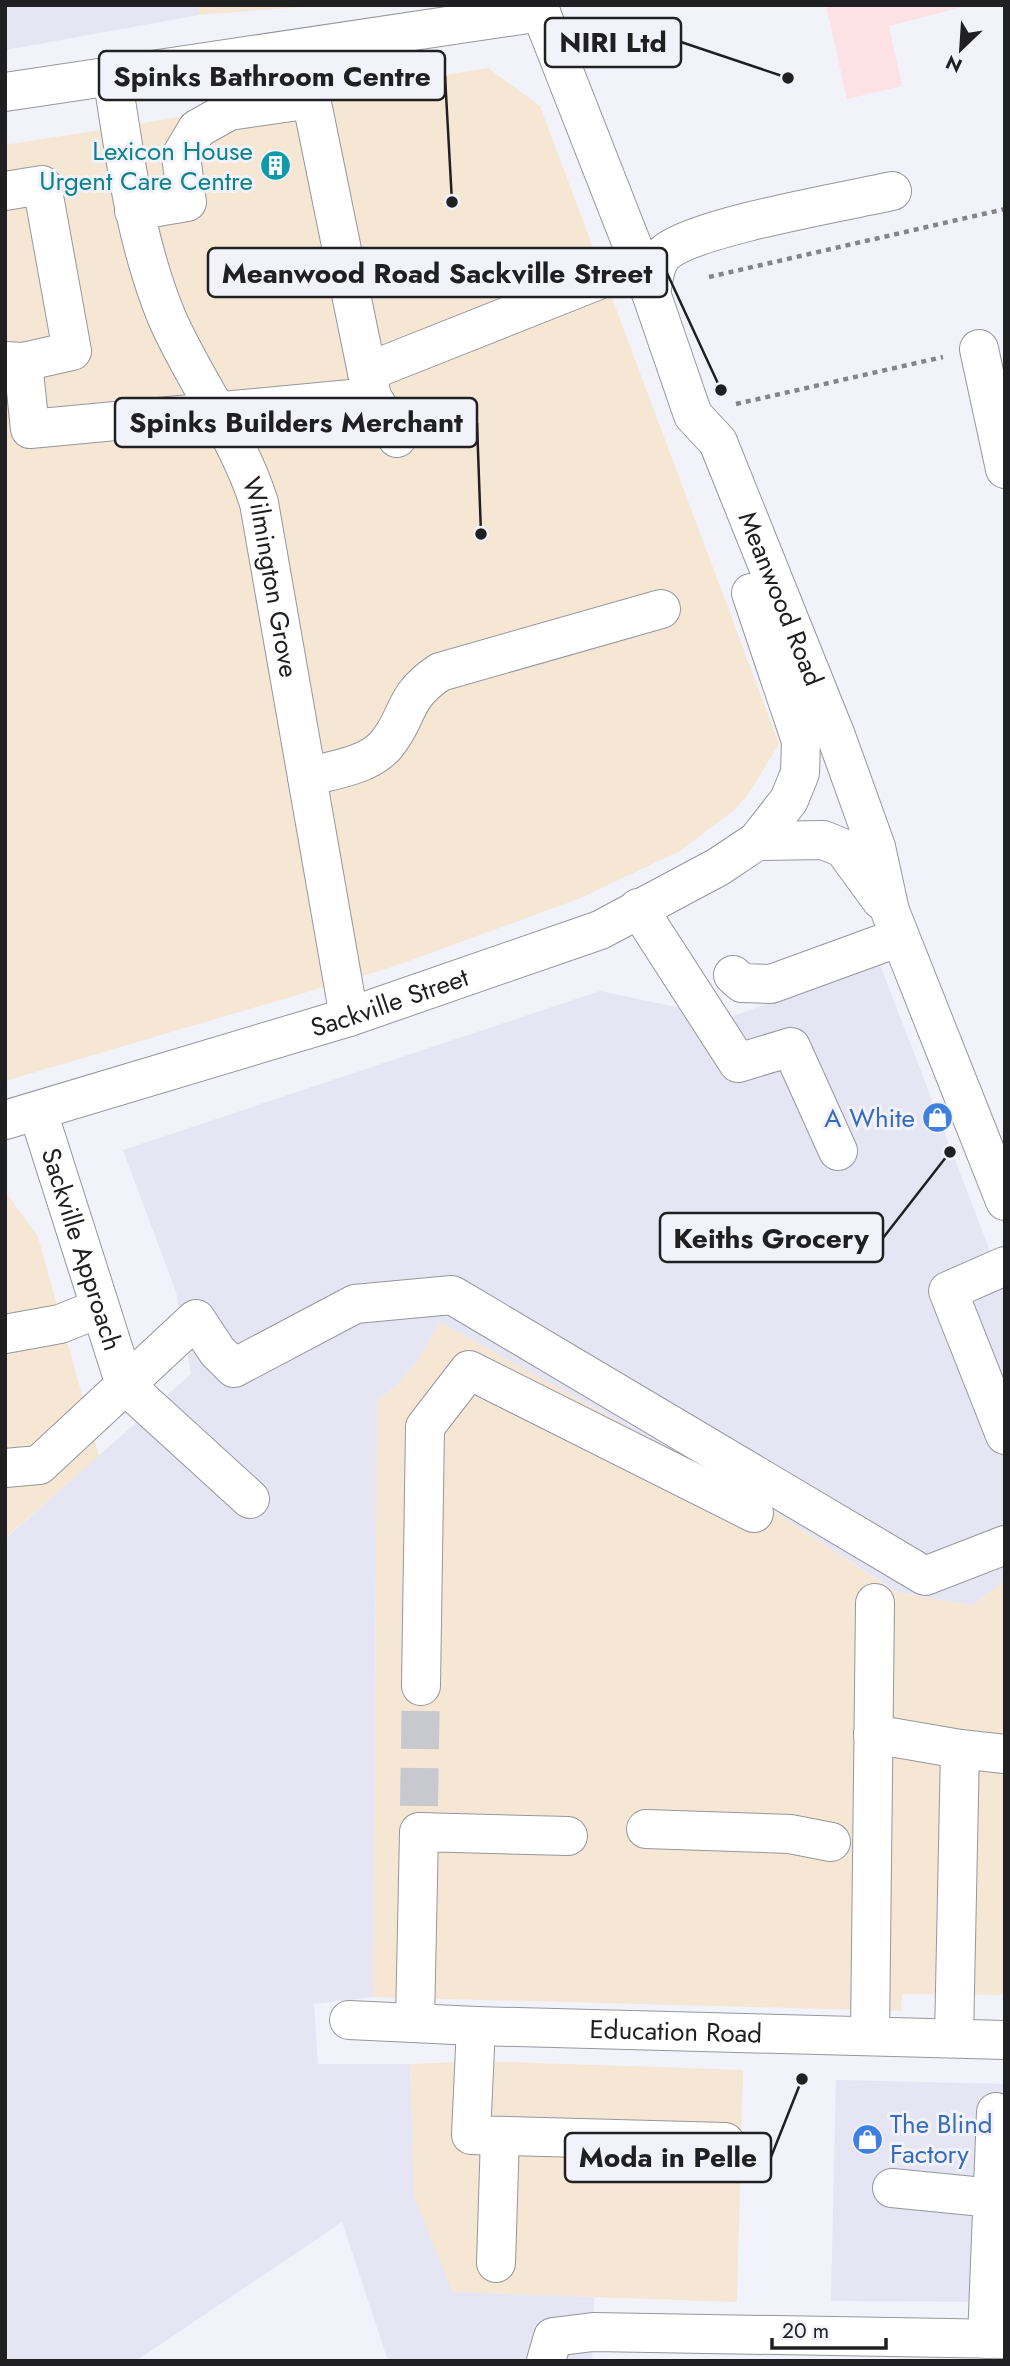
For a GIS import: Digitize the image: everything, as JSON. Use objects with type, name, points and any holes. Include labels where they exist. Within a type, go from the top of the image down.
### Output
[{"type":"street","points":[[5,92],[301,49],[539,9]]},
{"type":"street","name":"Meanwood Road","points":[[539,9],[645,278],[694,415],[718,442],[835,736],[876,846],[895,924],[1005,1202]]},
{"type":"street","points":[[301,49],[369,385],[397,438]]},
{"type":"street","name":"Wilmington Grove","points":[[111,75],[134,211],[153,282],[169,321],[220,413],[250,475],[259,503],[349,1017]]},
{"type":"street","points":[[134,211],[187,202],[181,156],[197,129],[229,111],[312,99]]},
{"type":"street","points":[[5,191],[42,185],[72,351],[14,362],[30,429],[220,413],[369,385],[645,278],[670,249],[685,242],[727,229],[892,191]]},
{"type":"street","points":[[979,349],[1005,469]]},
{"type":"street","name":"Sackville Street","points":[[22,1116],[349,1017],[600,930],[718,867],[757,841],[789,800],[800,773],[801,741],[699,449],[694,415]]},
{"type":"street","points":[[307,777],[366,760],[386,746],[406,704],[421,685],[440,672],[661,608]]},
{"type":"street","points":[[733,975],[742,983],[771,984],[895,924],[843,848],[823,839],[757,841]]},
{"type":"street","points":[[638,908],[738,1063],[791,1047],[838,1151]]},
{"type":"street","name":"Sackville Approach","points":[[22,1116],[100,1308],[125,1385]]},
{"type":"street","points":[[1005,1266],[948,1291],[1005,1435]]},
{"type":"street","name":"Sackville Approach","points":[[22,1466],[125,1385],[196,1319],[217,1351],[234,1368],[355,1304],[452,1294],[925,1576],[1005,1545]]},
{"type":"street","points":[[5,1334],[60,1324],[100,1308]]},
{"type":"street","points":[[421,1686],[425,1427],[469,1370],[754,1513]]},
{"type":"street","points":[[125,1385],[250,1499]]},
{"type":"street","points":[[870,2036],[848,1841],[873,1734],[875,1603]]},
{"type":"street","points":[[873,1734],[1005,1754]]},
{"type":"street","points":[[954,2038],[960,1749]]},
{"type":"street","points":[[415,2022],[419,1819],[568,1836]]},
{"type":"street","points":[[646,1829],[790,1834],[848,1841]]},
{"type":"street","name":"Education Road","points":[[349,2020],[476,2026],[1005,2040]]},
{"type":"street","points":[[476,2026],[471,2135],[726,2142]]},
{"type":"street","points":[[546,2361],[553,2337],[593,2332],[653,2347],[862,2349],[996,2339],[993,2198],[996,2112]]},
{"type":"street","points":[[496,2263],[500,2136]]},
{"type":"street","points":[[892,2188],[993,2198]]},
{"type":"path","points":[[707,277],[1005,209]]},
{"type":"path","points":[[732,405],[979,349]]},
{"type":"shaded area","points":[[5,5],[197,5],[199,15],[5,50]]},
{"type":"shaded area","points":[[197,5],[328,5],[199,15]]},
{"type":"shaded area","points":[[826,5],[970,5],[889,26],[902,86],[847,99]]},
{"type":"shaded area","points":[[488,68],[540,106],[779,744],[747,796],[733,811],[680,851],[576,900],[392,967],[5,1081],[5,145]]},
{"type":"shaded area","points":[[879,962],[1005,1290],[1005,1581],[972,1605],[897,1592],[740,1489],[440,1322],[416,1363],[397,1385],[377,1401],[373,1997],[314,2004],[318,2064],[410,2064],[414,2197],[453,2292],[594,2297],[592,2361],[388,2361],[342,2222],[136,2361],[5,2361],[5,1539],[191,1374],[176,1292],[123,1150],[600,991],[728,1018]]},
{"type":"shaded area","points":[[5,1191],[38,1237],[99,1456],[5,1538]]},
{"type":"shaded area","points":[[440,1322],[740,1489],[896,1592],[972,1605],[1005,1581],[1005,1995],[902,1994],[901,2011],[373,1997],[377,1401],[397,1385],[416,1363]]},
{"type":"shaded area","points":[[481,2061],[743,2070],[737,2302],[453,2292],[414,2207],[410,2064]]},
{"type":"shaded area","points":[[836,2080],[1005,2084],[1005,2302],[831,2301]]},
{"type":"tunnel","points":[[419,1806],[421,1686]]},
{"type":"place","name":"NIRI Ltd","points":[[788,78]]},
{"type":"place","name":"Lexicon House Urgent Care Centre","points":[[276,166]]},
{"type":"place","name":"Spinks Bathroom Centre","points":[[452,202]]},
{"type":"place","name":"Meanwood Road Sackville Street","points":[[721,390]]},
{"type":"place","name":"Spinks Builders Merchant","points":[[481,534]]},
{"type":"place","name":"A White","points":[[938,1118]]},
{"type":"place","name":"Keiths Grocery","points":[[950,1152]]},
{"type":"place","name":"Moda in Pelle","points":[[802,2079]]},
{"type":"place","name":"The Blind Factory","points":[[867,2139]]}]
